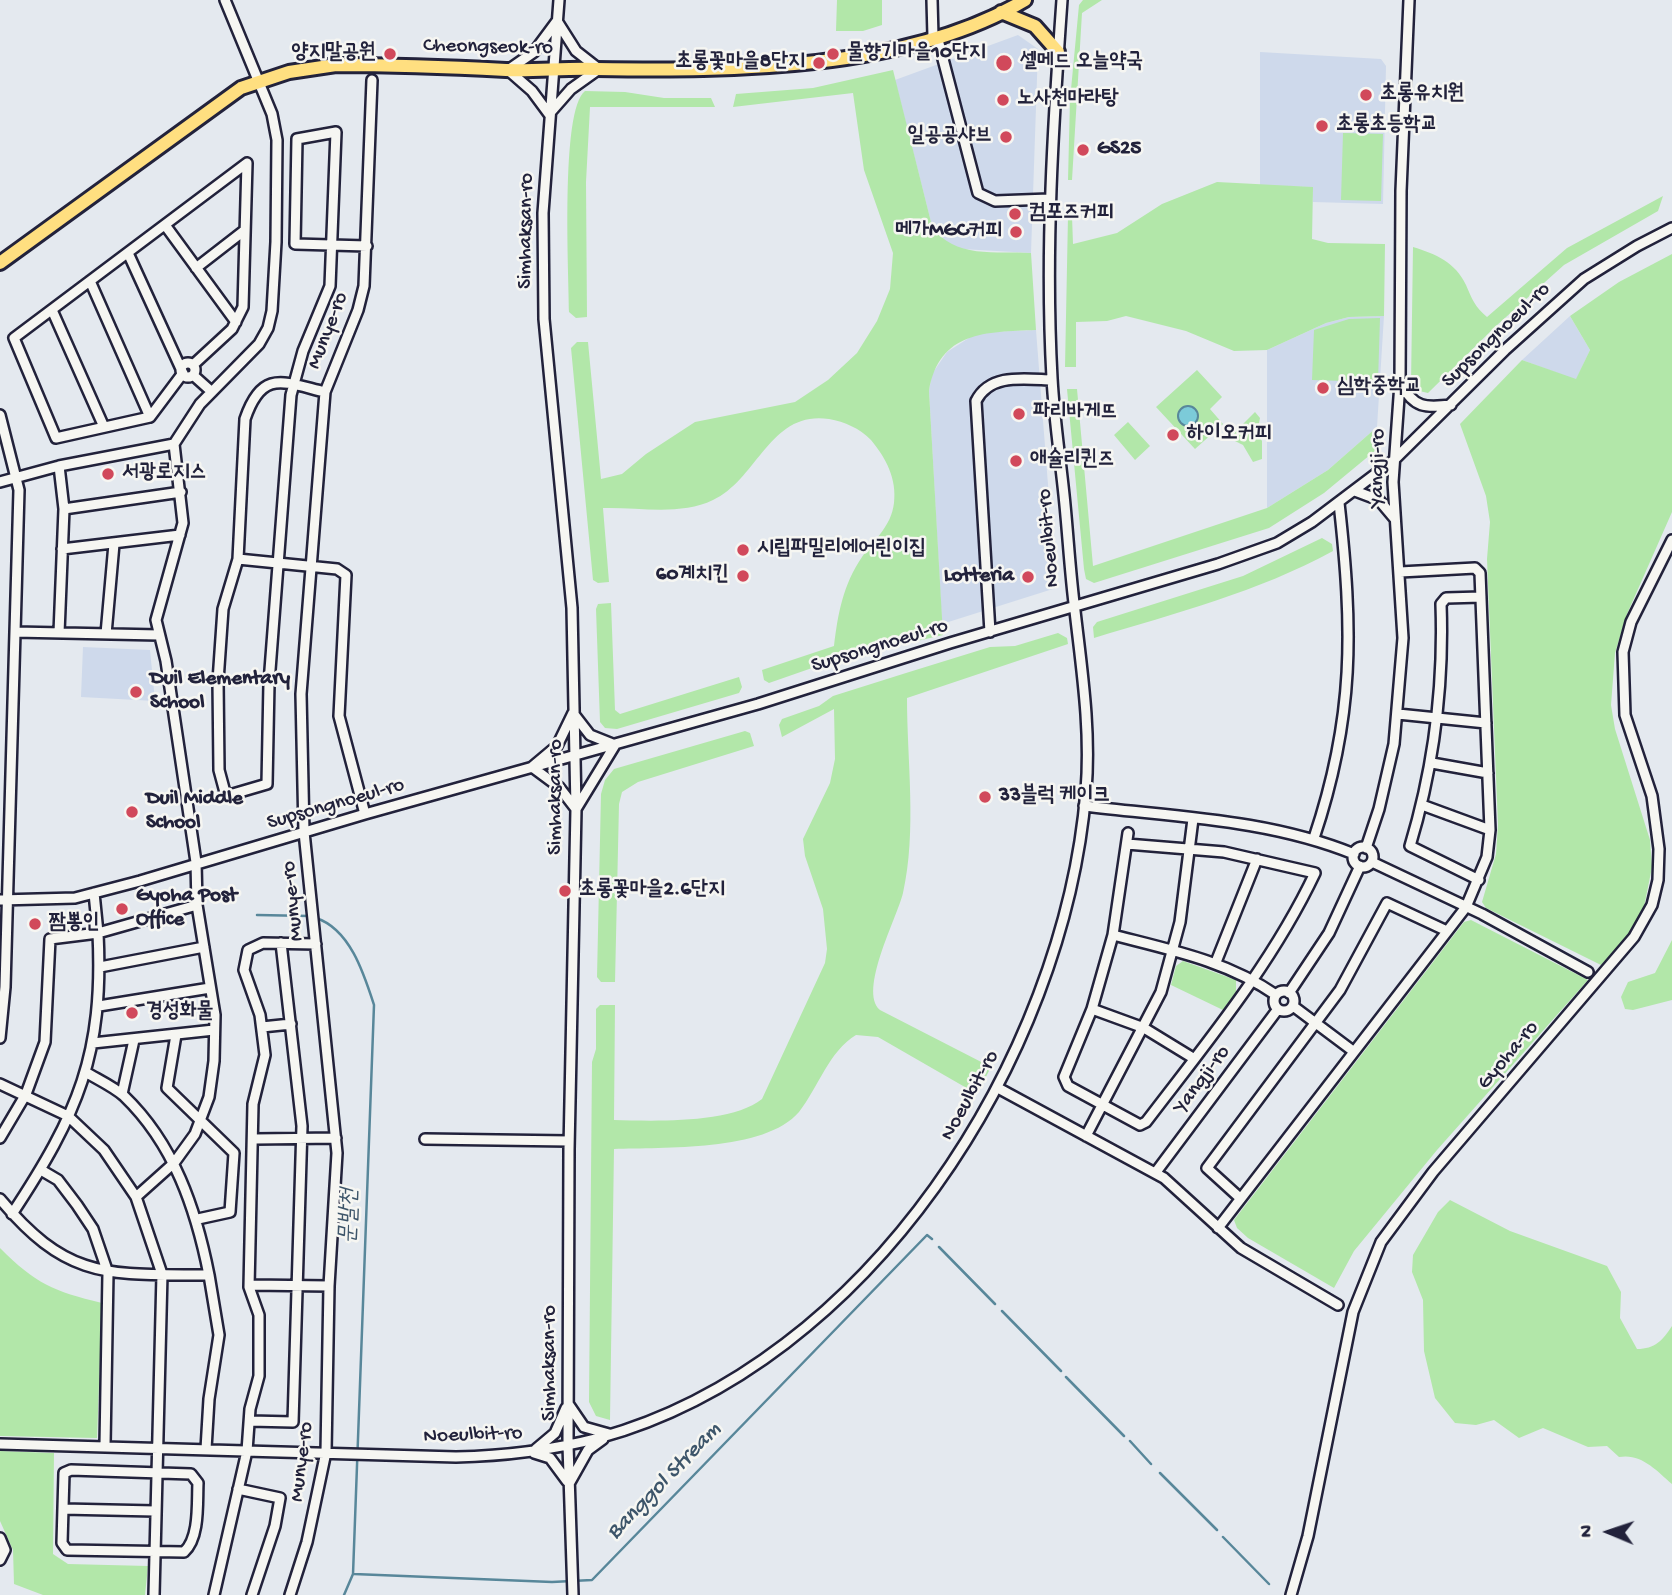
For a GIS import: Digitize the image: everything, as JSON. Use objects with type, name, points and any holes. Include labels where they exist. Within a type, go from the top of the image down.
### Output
[{"type":"main road","name":"Cheongseok-ro","points":[[0,263],[241,88],[289,72],[337,65],[438,65],[508,70],[724,70],[782,65],[852,55],[935,37],[1026,0]]},
{"type":"main road","points":[[1001,12],[1035,26],[1058,52]]},
{"type":"street","points":[[136,1197],[174,1163],[195,1134],[209,1097],[215,1030],[197,905],[196,862],[166,661],[159,635],[159,604],[183,523],[174,444],[183,428],[212,392],[259,344],[272,311],[276,140],[272,114],[225,0]]},
{"type":"street","name":"Simhaksan-ro","points":[[559,0],[551,70],[542,213],[544,319],[572,608],[576,809],[569,1141],[568,1445],[572,1595]]},
{"type":"street","points":[[932,0],[935,37],[978,193],[995,201],[1049,199]]},
{"type":"street","name":"Noeulbit-ro","points":[[0,1444],[156,1446],[457,1457],[532,1452],[610,1434],[640,1424],[745,1371],[821,1313],[902,1230],[944,1177],[998,1088],[1027,1028],[1054,953],[1070,890],[1084,806],[1088,741],[1086,696],[1074,608],[1052,380],[1049,199],[1062,0]]},
{"type":"street","name":"Yangji-ro","points":[[1366,848],[1387,778],[1398,714],[1403,638],[1394,460],[1400,383],[1402,179],[1409,0]]},
{"type":"street","points":[[557,21],[576,51],[598,69],[571,89],[549,114],[532,91],[508,70],[534,52],[557,21]]},
{"type":"street","name":"Munye-ro","points":[[290,1595],[307,1542],[326,1452],[329,1286],[336,1138],[304,832],[301,694],[325,392],[362,298],[367,246],[372,80]]},
{"type":"street","points":[[325,392],[294,384],[277,381],[263,385],[245,419],[238,559],[223,609],[218,681],[219,770],[226,796],[267,785],[269,683],[294,384],[303,351],[330,286],[332,244],[336,132],[297,139],[295,244],[332,244],[367,246]]},
{"type":"street","points":[[247,163],[246,230],[243,307],[232,329],[188,371],[150,417],[56,438],[14,338],[247,163]]},
{"type":"street","points":[[165,225],[236,322]]},
{"type":"street","name":"Supsongnoeul-ro","points":[[3,900],[75,898],[94,893],[533,766],[615,745],[1255,551],[1289,536],[1339,503],[1394,460],[1504,350],[1584,279],[1672,228]]},
{"type":"street","points":[[196,268],[246,230]]},
{"type":"street","points":[[128,253],[188,371],[212,392]]},
{"type":"street","points":[[90,281],[150,417]]},
{"type":"street","points":[[52,310],[104,427]]},
{"type":"street","points":[[990,632],[976,401],[989,384],[1052,380]]},
{"type":"street","points":[[1400,383],[1409,399],[1423,408],[1451,405]]},
{"type":"street","points":[[0,415],[19,489],[3,900],[5,987],[0,1038]]},
{"type":"street","points":[[0,482],[59,466],[174,444]]},
{"type":"street","points":[[59,466],[64,509],[59,633]]},
{"type":"street","points":[[1354,491],[1379,500],[1396,520]]},
{"type":"street","points":[[64,509],[181,492]]},
{"type":"street","points":[[1314,838],[1336,763],[1349,668],[1349,605],[1339,503]]},
{"type":"street","points":[[62,549],[180,535]]},
{"type":"street","name":"Gyoha-ro","points":[[1291,1595],[1308,1536],[1353,1312],[1381,1242],[1433,1172],[1634,937],[1652,905],[1658,880],[1656,814],[1653,796],[1629,736],[1622,674],[1623,652],[1631,622],[1672,540]]},
{"type":"street","points":[[106,634],[114,544]]},
{"type":"street","points":[[238,559],[343,571],[348,581],[338,705],[341,727],[365,814]]},
{"type":"street","points":[[1218,1228],[1466,907],[1487,857],[1490,830],[1480,573],[1475,568],[1400,572]]},
{"type":"street","points":[[1479,880],[1410,846],[1432,762],[1438,718],[1441,604],[1446,598],[1481,597]]},
{"type":"street","points":[[15,632],[159,635]]},
{"type":"street","points":[[573,713],[590,735],[615,745],[576,809],[559,787],[533,766],[557,746],[573,713]]},
{"type":"street","points":[[1398,714],[1486,723]]},
{"type":"street","points":[[1432,762],[1488,773]]},
{"type":"street","points":[[1422,805],[1490,830]]},
{"type":"street","points":[[1084,806],[1239,823],[1314,838],[1354,854]]},
{"type":"street","points":[[1086,1136],[1161,992],[1174,951],[1193,819]]},
{"type":"street","points":[[1127,844],[1190,849],[1257,859],[1315,873],[1286,928],[1253,979],[1146,1122],[1140,1125],[1068,1086],[1064,1077],[1092,1009],[1114,935],[1128,833]]},
{"type":"street","points":[[1360,866],[1354,860],[1354,854],[1360,848],[1372,852],[1372,862]]},
{"type":"street","points":[[1216,962],[1257,859]]},
{"type":"street","points":[[1289,993],[1329,933],[1360,866],[1372,862],[1466,907],[1588,972]]},
{"type":"street","points":[[12,1214],[41,1170],[87,1073],[99,1006],[100,967],[94,893]]},
{"type":"street","points":[[1240,1198],[1207,1168],[1316,1024],[1352,970],[1387,903],[1447,932]]},
{"type":"street","points":[[0,1138],[26,1094],[45,1042],[50,939],[98,933],[197,905]]},
{"type":"street","points":[[1114,935],[1216,962],[1253,979],[1276,995]]},
{"type":"street","points":[[250,1421],[293,1422],[303,1138],[281,943]]},
{"type":"street","points":[[214,1595],[247,1451],[259,1376],[260,1321],[250,1285],[254,1097],[265,1062],[262,1027],[245,978],[245,955],[257,945],[316,944]]},
{"type":"street","points":[[100,967],[204,947]]},
{"type":"street","points":[[99,1006],[210,988]]},
{"type":"street","points":[[1289,993],[1294,1000],[1293,1006],[1287,1011],[1278,1009],[1274,1001],[1276,995],[1289,993]]},
{"type":"street","points":[[1293,1006],[1353,1051]]},
{"type":"street","points":[[1092,1009],[1144,1028],[1193,1058]]},
{"type":"street","name":"Yangji-ro","points":[[1156,1172],[1278,1009]]},
{"type":"street","points":[[262,1027],[291,1024]]},
{"type":"street","points":[[93,1043],[215,1030]]},
{"type":"street","points":[[176,1035],[167,1088],[234,1153],[230,1212],[198,1219]]},
{"type":"street","points":[[122,1094],[134,1040]]},
{"type":"street","points":[[87,1073],[122,1094],[145,1120],[174,1163],[198,1219],[219,1335],[209,1399],[206,1449]]},
{"type":"street","points":[[0,1084],[68,1116],[104,1150],[136,1197],[162,1274],[154,1595]]},
{"type":"street","points":[[998,1088],[1156,1172],[1241,1248],[1338,1305]]},
{"type":"street","points":[[255,1139],[336,1138]]},
{"type":"street","points":[[425,1139],[569,1141]]},
{"type":"street","points":[[41,1170],[58,1180],[93,1229],[108,1273],[105,1446]]},
{"type":"street","points":[[0,1199],[44,1245],[70,1261],[108,1273],[209,1275]]},
{"type":"street","points":[[250,1285],[329,1286]]},
{"type":"street","points":[[569,1403],[584,1427],[610,1434]]},
{"type":"street","points":[[532,1452],[555,1433],[569,1403]]},
{"type":"street","points":[[569,1485],[588,1450],[610,1434]]},
{"type":"street","points":[[532,1452],[550,1458],[560,1468],[569,1485]]},
{"type":"street","points":[[71,1470],[191,1474],[198,1483],[196,1518],[190,1547],[184,1552],[67,1550],[62,1543],[63,1510],[64,1473],[71,1470]]},
{"type":"street","points":[[238,1489],[280,1497],[275,1526],[252,1595]]},
{"type":"street","points":[[63,1510],[155,1511]]},
{"type":"street","points":[[0,1538],[5,1550],[0,1560]]},
{"type":"shaded area","points":[[1018,35],[1038,49],[1031,253],[962,249],[949,245],[932,226],[895,80]]},
{"type":"shaded area","name":"초롱초등학교","points":[[1260,52],[1381,59],[1386,66],[1383,204],[1313,202],[1312,187],[1260,186]]},
{"type":"shaded area","name":"심학중학교","points":[[1384,316],[1377,427],[1328,470],[1267,508],[1267,350],[1326,323],[1349,317]]},
{"type":"shaded area","points":[[1570,316],[1590,350],[1576,380],[1522,360]]},
{"type":"shaded area","points":[[1036,330],[1056,588],[942,624],[929,391],[932,374],[947,352],[972,336],[987,332]]},
{"type":"shaded area","points":[[83,647],[150,650],[155,701],[81,697]]},
{"type":"green space","points":[[837,0],[882,0],[882,25],[863,31],[836,31]]},
{"type":"green space","points":[[1083,0],[1102,0],[1082,13],[1072,180],[1068,180],[1070,100],[1079,5]]},
{"type":"green space","points":[[893,70],[932,226],[941,237],[964,249],[1031,253],[1036,330],[983,334],[968,339],[943,356],[934,371],[929,391],[943,635],[835,660],[769,683],[764,680],[762,670],[834,646],[840,611],[850,578],[886,526],[894,503],[894,486],[881,454],[871,440],[852,426],[829,419],[809,419],[792,425],[778,435],[742,477],[713,500],[687,508],[603,508],[609,582],[598,583],[593,580],[571,348],[577,342],[588,342],[601,479],[622,474],[646,454],[695,422],[795,402],[828,380],[857,353],[877,321],[890,289],[893,253],[864,170],[853,93],[733,107],[736,94],[813,88]]},
{"type":"green space","points":[[585,91],[625,92],[664,98],[711,98],[715,107],[590,107],[586,182],[587,317],[576,318],[569,312],[569,160],[577,104]]},
{"type":"green space","points":[[1343,133],[1383,134],[1381,201],[1341,200]]},
{"type":"green space","points":[[1217,182],[1313,187],[1312,239],[1328,243],[1385,244],[1384,316],[1349,317],[1326,323],[1267,350],[1234,351],[1186,331],[1126,316],[1107,321],[1076,322],[1076,367],[1065,367],[1068,216],[1072,216],[1073,244],[1117,233],[1162,204]]},
{"type":"green space","points":[[1663,196],[1658,211],[1564,265],[1496,326],[1428,393],[1415,390],[1411,384],[1413,247],[1437,256],[1456,270],[1472,299],[1487,317],[1567,248]]},
{"type":"green space","points":[[1672,254],[1672,512],[1627,614],[1615,653],[1611,705],[1615,729],[1650,840],[1652,867],[1644,907],[1629,934],[1601,965],[1486,908],[1482,902],[1496,854],[1498,825],[1487,559],[1490,522],[1486,496],[1460,424],[1522,360],[1576,379],[1590,350],[1570,316],[1619,282]]},
{"type":"green space","points":[[1380,318],[1378,382],[1312,380],[1314,330],[1349,319]]},
{"type":"green space","points":[[1197,370],[1222,397],[1210,409],[1223,424],[1195,449],[1156,407]]},
{"type":"green space","points":[[1067,389],[1077,389],[1093,566],[1267,508],[1328,470],[1377,427],[1376,450],[1324,493],[1269,528],[1094,583],[1086,579],[1084,569]]},
{"type":"green space","points":[[1255,412],[1260,418],[1257,433],[1262,441],[1262,459],[1253,462],[1243,445],[1229,438]]},
{"type":"green space","points":[[1128,422],[1150,446],[1135,460],[1114,435]]},
{"type":"green space","points":[[1322,538],[1332,544],[1333,551],[1276,578],[1216,600],[1094,638],[1093,627],[1097,622],[1243,576]]},
{"type":"green space","points":[[611,603],[615,710],[620,714],[739,677],[742,687],[739,693],[617,729],[605,728],[600,722],[596,609],[598,604]]},
{"type":"green space","points":[[1058,633],[1067,638],[1068,644],[907,698],[910,845],[903,893],[876,971],[874,1001],[880,1010],[991,1067],[977,1094],[878,1037],[856,1035],[838,1050],[799,1112],[783,1125],[738,1141],[712,1145],[614,1149],[610,1420],[596,1416],[589,1402],[592,1062],[596,1049],[596,1009],[600,1005],[615,1005],[614,1120],[712,1117],[748,1107],[762,1099],[825,963],[827,949],[823,909],[805,856],[803,839],[830,783],[835,759],[834,709],[782,737],[779,725],[782,719],[819,706],[833,696],[906,673],[990,647],[1015,646]]},
{"type":"green space","points":[[745,731],[750,733],[754,746],[638,782],[622,792],[619,804],[615,982],[601,982],[597,977],[601,794],[605,780],[614,769]]},
{"type":"green space","points":[[1471,920],[1588,980],[1437,1150],[1354,1251],[1334,1288],[1248,1238],[1237,1228],[1234,1220],[1464,922]]},
{"type":"green space","points":[[1672,940],[1672,1000],[1633,1010],[1625,1009],[1621,997],[1628,982],[1655,973]]},
{"type":"green space","points":[[1183,961],[1236,980],[1236,992],[1223,1010],[1171,985],[1176,966]]},
{"type":"green space","points":[[1450,1200],[1510,1231],[1607,1266],[1621,1292],[1620,1318],[1637,1349],[1658,1343],[1672,1326],[1672,1484],[1641,1460],[1619,1457],[1607,1446],[1588,1447],[1543,1428],[1519,1438],[1494,1420],[1476,1425],[1455,1423],[1435,1398],[1424,1351],[1423,1300],[1412,1272],[1413,1255],[1438,1212]]},
{"type":"green space","points":[[0,1248],[24,1270],[46,1284],[102,1303],[97,1438],[0,1436]]},
{"type":"green space","points":[[0,1451],[54,1453],[53,1554],[68,1564],[148,1566],[145,1595],[43,1595],[14,1584],[13,1550],[0,1521]]},
{"type":"water","points":[[1188,406],[1195,409],[1198,416],[1195,423],[1188,426],[1181,423],[1178,416],[1181,409]]},
{"type":"waterway","name":"문발천","points":[[257,915],[310,916]]},
{"type":"waterway","name":"문발천","points":[[316,918],[328,924],[347,942],[360,967],[374,1005],[353,1574],[344,1595]]},
{"type":"waterway","name":"Banggol Stream","points":[[354,1574],[552,1582],[592,1580],[927,1235],[932,1239]]},
{"type":"waterway","points":[[939,1247],[995,1304]]},
{"type":"waterway","points":[[1002,1311],[1061,1371]]},
{"type":"waterway","points":[[1066,1377],[1124,1436]]},
{"type":"waterway","points":[[1130,1441],[1151,1464]]},
{"type":"waterway","points":[[1160,1473],[1217,1530]]},
{"type":"waterway","points":[[1223,1537],[1269,1584]]},
{"type":"place","name":"양지말공원","points":[[390,54]]},
{"type":"place","name":"물향기마을10단지","points":[[833,54]]},
{"type":"place","name":"초롱꽃마을8단지","points":[[819,63]]},
{"type":"place","name":"셀메드 오늘약국","points":[[1004,63]]},
{"type":"place","name":"초롱유치원","points":[[1366,95]]},
{"type":"place","name":"노사천마라탕","points":[[1003,100]]},
{"type":"place","name":"초롱초등학교","points":[[1322,126]]},
{"type":"place","name":"일공공샤브","points":[[1006,137]]},
{"type":"place","name":"GS25","points":[[1083,150]]},
{"type":"place","name":"컴포즈커피","points":[[1015,214]]},
{"type":"place","name":"메가MGC커피","points":[[1016,232]]},
{"type":"place","name":"심학중학교","points":[[1323,388]]},
{"type":"place","name":"파리바게뜨","points":[[1019,414]]},
{"type":"place","name":"하이오커피","points":[[1173,435]]},
{"type":"place","name":"애슐리퀸즈","points":[[1016,461]]},
{"type":"place","name":"서광로지스","points":[[108,474]]},
{"type":"place","name":"시립파밀리에어린이집","points":[[743,550]]},
{"type":"place","name":"60계치킨","points":[[743,576]]},
{"type":"place","name":"Lotteria","points":[[1028,577]]},
{"type":"place","name":"Duil Elementary School","points":[[136,692]]},
{"type":"place","name":"33블럭 케이크","points":[[985,797]]},
{"type":"place","name":"Duil Middle School","points":[[132,812]]},
{"type":"place","name":"초롱꽃마을2.6단지","points":[[565,891]]},
{"type":"place","name":"Gyoha Post Office","points":[[122,909]]},
{"type":"place","name":"짬뽕인","points":[[35,924]]},
{"type":"place","name":"경성화물","points":[[132,1013]]}]
